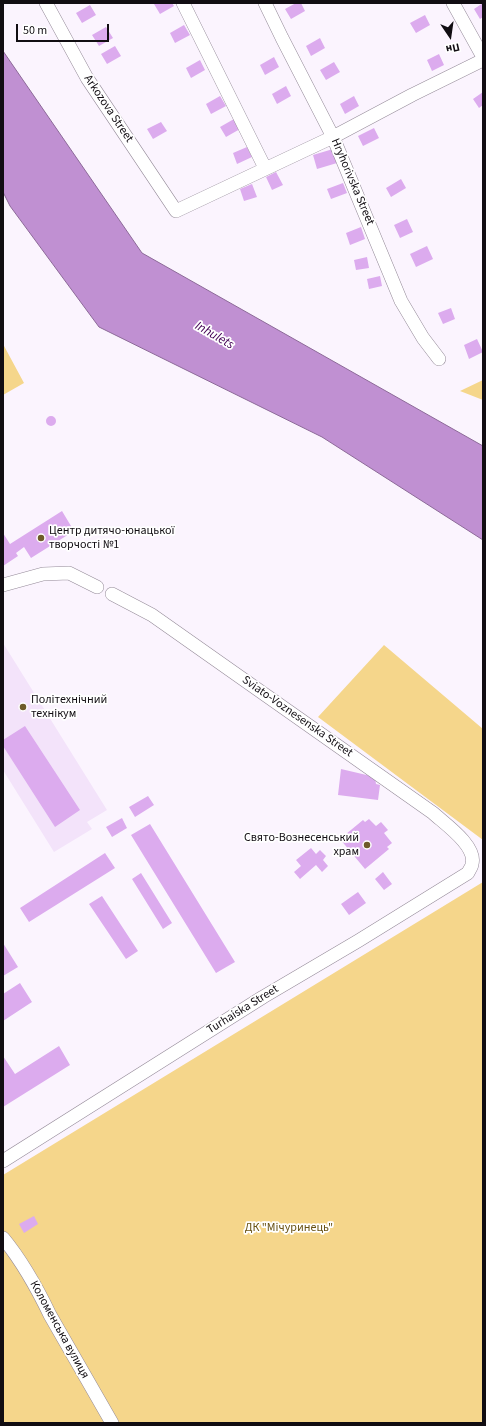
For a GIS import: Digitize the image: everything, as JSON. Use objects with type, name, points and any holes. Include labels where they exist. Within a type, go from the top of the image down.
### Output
[{"type":"street","name":"Arkozova Street","points":[[46,3],[86,78],[176,211],[265,168]]},
{"type":"street","points":[[183,3],[265,168],[333,137],[412,95],[483,60]]},
{"type":"street","name":"Hryhorivska Street","points":[[265,3],[333,137],[401,301],[423,338],[439,359]]},
{"type":"street","points":[[453,3],[483,57]]},
{"type":"street","points":[[3,585],[43,574],[68,573],[97,587]]},
{"type":"street","name":"Sviato-Voznesenska Street","points":[[112,594],[152,615],[404,792],[433,813],[467,844],[471,853]]},
{"type":"street","name":"Turhaiska Street","points":[[3,1161],[263,997],[358,942],[468,873],[473,863],[471,853]]},
{"type":"street","name":"Коломенська вулиця","points":[[3,1238],[14,1252],[41,1296],[112,1423]]},
{"type":"shaded area","name":"Політехнічний технікум","points":[[3,643],[107,810],[87,822],[92,829],[54,852],[3,770]]},
{"type":"green space","points":[[3,344],[24,383],[3,395]]},
{"type":"green space","points":[[483,380],[483,400],[460,391]]},
{"type":"green space","points":[[384,645],[483,729],[483,840],[318,717]]},
{"type":"green space","name":"ДК \"Мічуринець\"","points":[[483,882],[483,1423],[3,1423],[3,1175]]},
{"type":"water","name":"Inhulets","points":[[3,51],[142,253],[483,446],[483,540],[322,437],[99,327],[10,206],[3,192]]},
{"type":"building","points":[[172,3],[174,6],[160,14],[154,4]]},
{"type":"building","points":[[296,3],[301,3],[305,11],[291,19],[285,9]]},
{"type":"building","points":[[483,3],[483,17],[480,19],[474,9]]},
{"type":"building","points":[[90,5],[96,15],[82,23],[76,13]]},
{"type":"building","points":[[425,15],[430,25],[416,33],[410,23]]},
{"type":"building","points":[[184,25],[190,35],[175,43],[170,33]]},
{"type":"building","points":[[106,27],[113,38],[99,46],[92,35]]},
{"type":"building","points":[[320,38],[325,48],[311,56],[306,46]]},
{"type":"building","points":[[115,46],[121,56],[107,64],[101,54]]},
{"type":"building","points":[[439,54],[444,65],[432,71],[427,60]]},
{"type":"building","points":[[274,57],[279,67],[265,75],[260,65]]},
{"type":"building","points":[[200,60],[205,70],[191,78],[186,68]]},
{"type":"building","points":[[334,62],[340,72],[326,80],[320,70]]},
{"type":"building","points":[[286,86],[291,96],[277,104],[272,94]]},
{"type":"building","points":[[483,92],[483,105],[479,108],[473,99]]},
{"type":"building","points":[[220,96],[226,106],[211,114],[206,104]]},
{"type":"building","points":[[354,96],[359,106],[345,114],[340,104]]},
{"type":"building","points":[[234,119],[240,129],[226,137],[220,127]]},
{"type":"building","points":[[161,122],[167,131],[153,139],[147,129]]},
{"type":"building","points":[[374,128],[379,138],[363,146],[358,136]]},
{"type":"building","points":[[247,147],[252,157],[237,164],[233,153]]},
{"type":"building","points":[[333,149],[337,163],[317,169],[313,155]]},
{"type":"building","points":[[276,172],[283,185],[272,190],[266,177]]},
{"type":"building","points":[[401,179],[406,188],[391,197],[386,188]]},
{"type":"building","points":[[343,183],[347,193],[331,199],[327,189]]},
{"type":"building","points":[[252,184],[257,197],[244,201],[240,189]]},
{"type":"building","points":[[407,219],[413,232],[400,238],[394,225]]},
{"type":"building","points":[[361,227],[365,239],[350,245],[346,233]]},
{"type":"building","points":[[427,246],[433,259],[416,267],[410,254]]},
{"type":"building","points":[[367,257],[369,268],[356,270],[354,260]]},
{"type":"building","points":[[380,276],[382,286],[369,289],[367,279]]},
{"type":"building","points":[[451,308],[455,319],[443,324],[438,313]]},
{"type":"building","points":[[477,339],[483,352],[469,359],[464,345]]},
{"type":"building","points":[[49,416],[53,416],[56,421],[53,426],[49,426],[46,423],[46,419]]},
{"type":"building","name":"Центр дитячо-юнацької творчості №1","points":[[62,511],[74,531],[31,558],[24,547],[16,553],[18,556],[3,566],[3,533],[10,544]]},
{"type":"building","points":[[25,726],[80,810],[55,827],[3,746],[3,740]]},
{"type":"building","points":[[341,769],[375,777],[376,784],[380,785],[378,800],[338,795]]},
{"type":"building","points":[[148,796],[154,805],[135,817],[129,807]]},
{"type":"building","points":[[122,818],[127,828],[112,837],[106,827]]},
{"type":"building","name":"Свято-Вознесенський храм","points":[[369,819],[376,826],[381,822],[388,830],[384,833],[392,843],[387,847],[389,849],[365,869],[340,839],[363,820],[365,822]]},
{"type":"building","points":[[150,824],[235,962],[216,973],[131,835]]},
{"type":"building","points":[[311,848],[316,854],[320,850],[326,856],[323,860],[328,866],[322,872],[316,865],[300,879],[294,872],[301,866],[296,860]]},
{"type":"building","points":[[105,853],[115,868],[29,922],[20,908]]},
{"type":"building","points":[[383,872],[392,884],[384,890],[375,879]]},
{"type":"building","points":[[141,873],[172,923],[163,929],[132,879]]},
{"type":"building","points":[[358,892],[366,903],[349,915],[341,904]]},
{"type":"building","points":[[102,896],[138,951],[126,959],[89,904]]},
{"type":"building","points":[[3,943],[18,967],[3,976]]},
{"type":"building","points":[[20,983],[32,1002],[3,1021],[3,994]]},
{"type":"building","points":[[59,1046],[70,1065],[3,1107],[3,1056],[15,1074]]},
{"type":"building","points":[[34,1216],[38,1224],[24,1233],[19,1224]]},
{"type":"place","name":"Центр дитячо-юнацької творчості №1","points":[[41,538]]},
{"type":"place","name":"Політехнічний технікум","points":[[23,707]]},
{"type":"place","name":"Свято-Вознесенський храм","points":[[367,845]]}]
